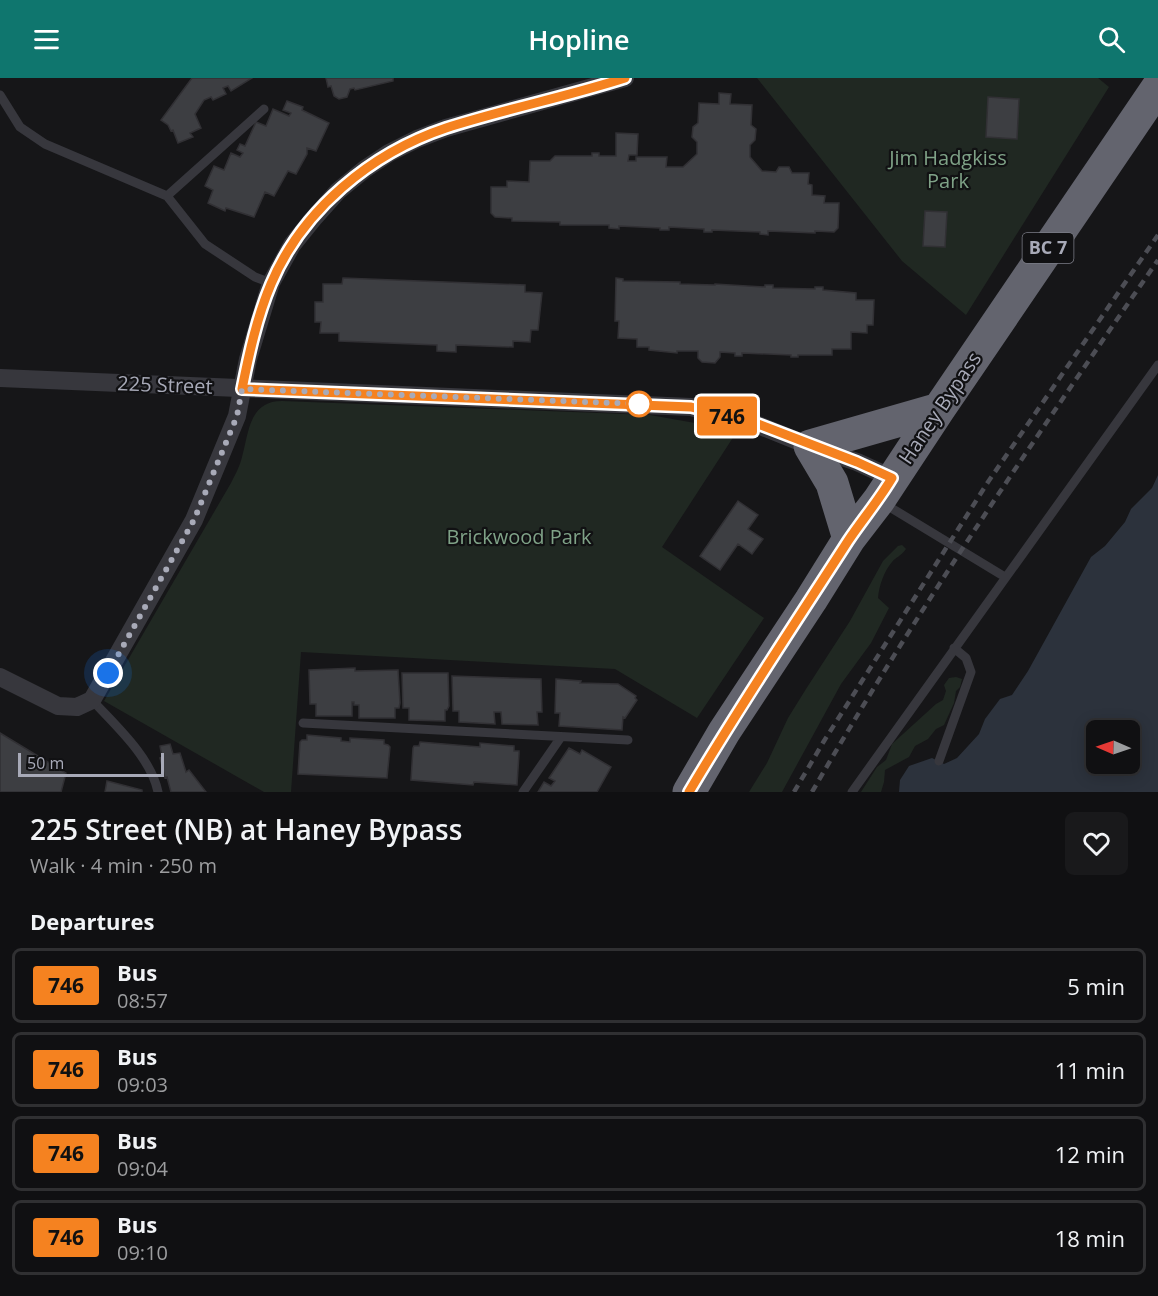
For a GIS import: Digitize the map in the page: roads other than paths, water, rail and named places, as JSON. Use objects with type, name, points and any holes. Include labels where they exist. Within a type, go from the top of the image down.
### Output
[{"type":"highway","name":"Haney Bypass","points":[[689,792],[724,732],[849,539],[886,489],[1158,87]]},
{"type":"highway","points":[[849,539],[832,483],[810,446],[939,409]]},
{"type":"street","points":[[0,677],[58,706],[76,707],[92,700],[194,520],[237,416],[259,317],[271,283],[292,245],[338,191],[389,153],[446,128],[625,78]]},
{"type":"street","name":"225 Street","points":[[0,378],[691,407],[758,424],[810,446],[857,462],[886,489]]},
{"type":"lane","points":[[0,95],[20,127],[45,144],[167,196],[205,244],[255,277],[271,283]]},
{"type":"lane","points":[[167,196],[264,110]]},
{"type":"lane","points":[[852,792],[1158,365]]},
{"type":"lane","points":[[886,489],[1005,577]]},
{"type":"lane","points":[[939,761],[970,672],[966,658],[954,648]]},
{"type":"lane","points":[[92,700],[132,743],[156,782],[158,792]]},
{"type":"lane","points":[[303,723],[628,740]]},
{"type":"lane","points":[[524,792],[561,737]]},
{"type":"railway","points":[[794,792],[988,482],[1158,235]]},
{"type":"railway","points":[[812,792],[852,723],[936,589],[1158,260]]},
{"type":"park label","name":"Jim Hadgkiss Park","points":[[948,170]]},
{"type":"park label","name":"Brickwood Park","points":[[519,537]]}]
